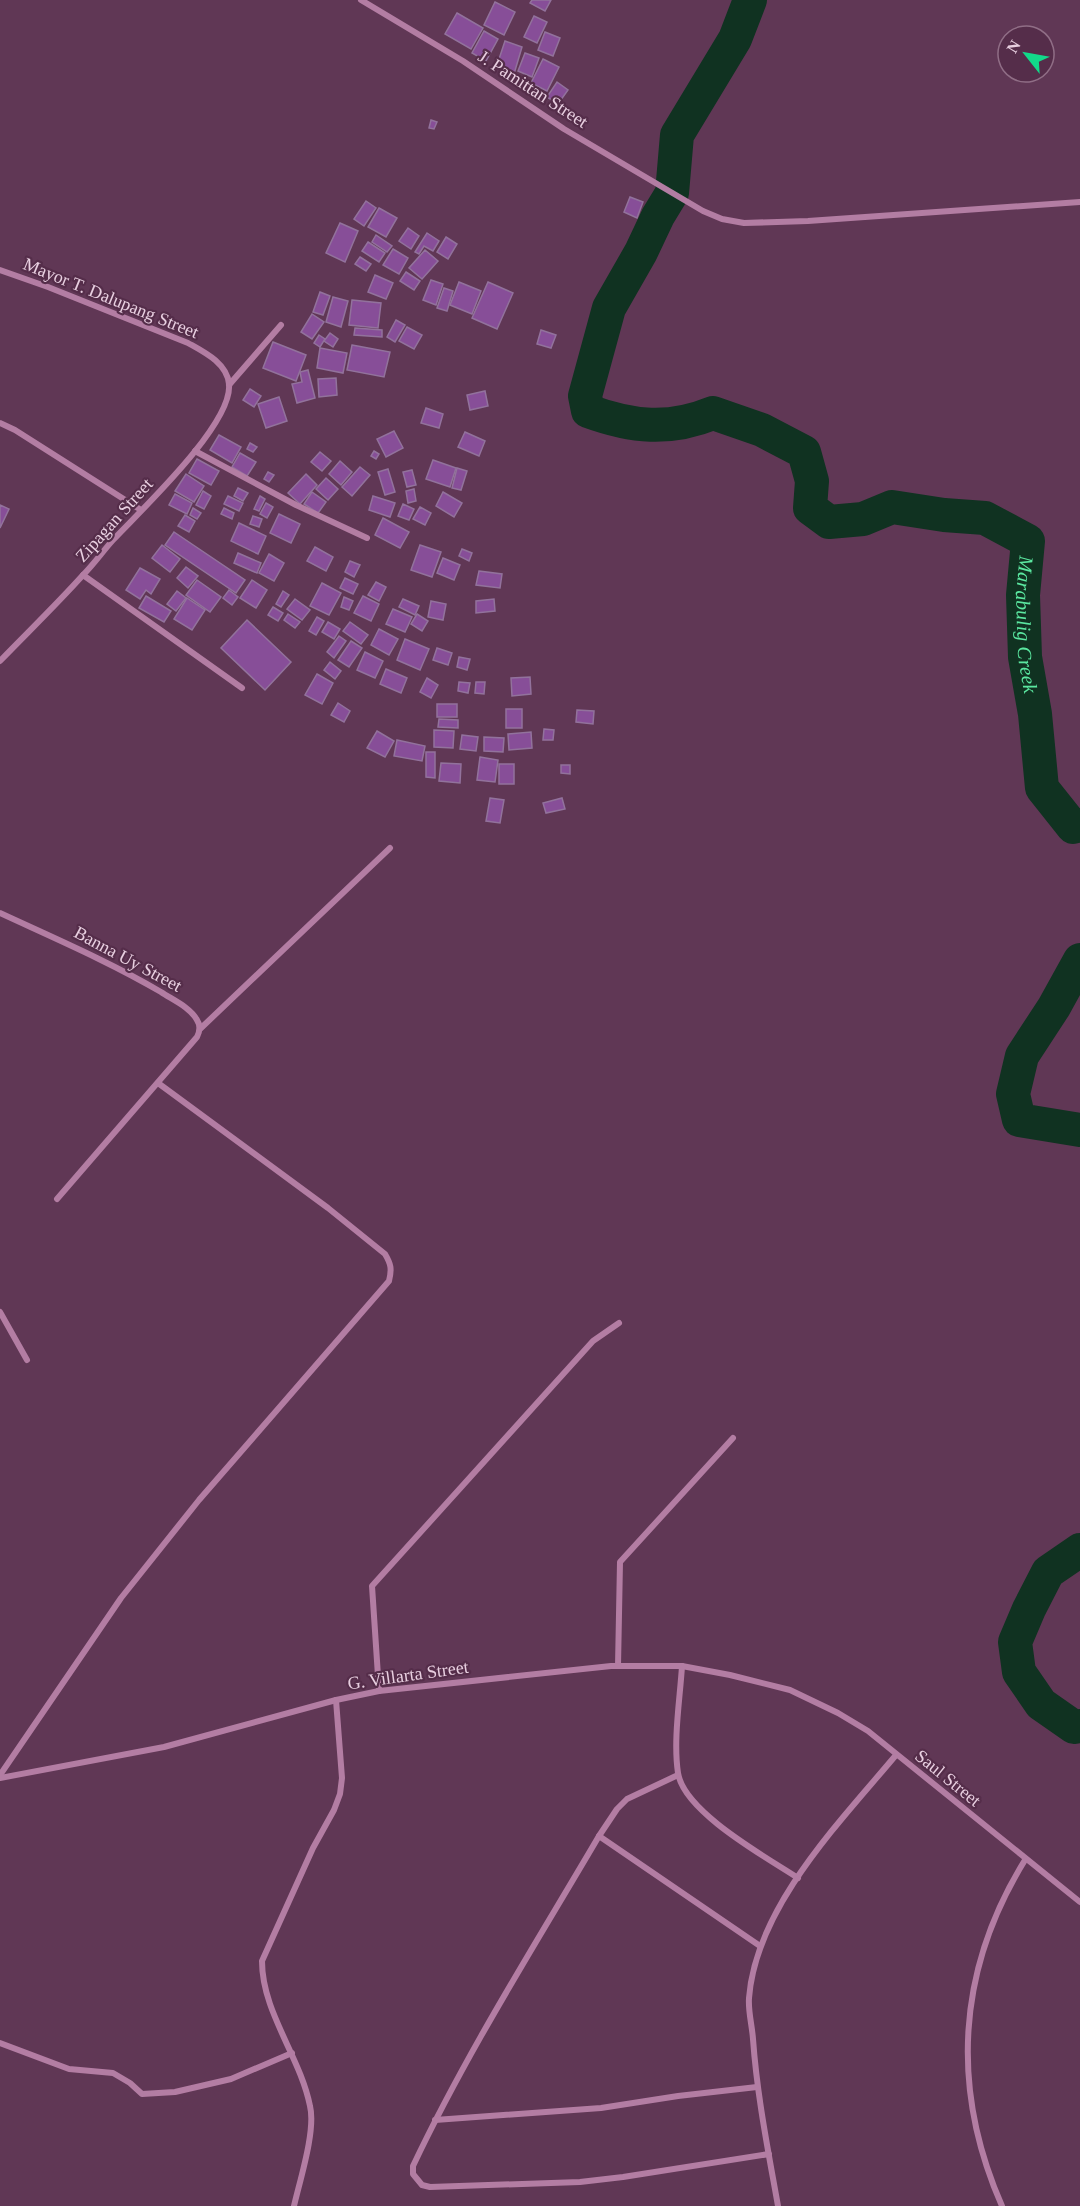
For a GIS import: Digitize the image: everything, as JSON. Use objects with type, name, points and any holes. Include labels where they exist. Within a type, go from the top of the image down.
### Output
[{"type":"street","name":"J. Pamittan Street","points":[[360,0],[463,62],[564,129],[688,202],[722,219],[744,223],[808,222],[1080,202]]},
{"type":"street","name":"Mayor T. Dalupang Street","points":[[0,270],[188,343],[210,356],[220,366],[226,373],[229,385]]},
{"type":"street","points":[[229,385],[281,325]]},
{"type":"street","name":"Zipagan Street","points":[[0,661],[185,464],[215,424],[226,401],[229,385]]},
{"type":"street","points":[[0,423],[15,430],[141,510]]},
{"type":"street","points":[[195,451],[296,505],[367,538]]},
{"type":"street","points":[[83,575],[242,688]]},
{"type":"street","points":[[57,1198],[198,1037],[200,1029],[390,848]]},
{"type":"street","name":"Banna Uy Street","points":[[0,913],[67,943],[146,983],[181,1004],[198,1021],[200,1029]]},
{"type":"street","points":[[0,1777],[122,1598],[199,1500],[389,1281],[392,1271],[391,1263],[385,1254],[328,1208],[158,1083]]},
{"type":"street","points":[[0,1312],[27,1360]]},
{"type":"street","points":[[379,1690],[372,1586],[593,1341],[619,1323]]},
{"type":"street","points":[[618,1666],[620,1562],[733,1438]]},
{"type":"street","name":"G. Villarta Street","points":[[0,1777],[164,1747],[379,1690],[618,1666],[682,1666],[790,1690]]},
{"type":"street","points":[[682,1666],[677,1743],[678,1774],[687,1792],[699,1808],[718,1824],[798,1878]]},
{"type":"street","name":"Saul Street","points":[[790,1690],[838,1713],[868,1731],[1025,1860],[1080,1902]]},
{"type":"street","points":[[294,2206],[311,2128],[311,2108],[303,2080],[267,1995],[262,1976],[262,1961],[340,1794],[342,1778],[336,1700]]},
{"type":"street","points":[[778,2206],[757,2087],[749,2000],[754,1965],[760,1946],[781,1902],[840,1823],[896,1755]]},
{"type":"street","points":[[678,1774],[627,1799],[617,1809],[599,1836],[435,2120],[413,2166],[415,2179],[422,2185],[430,2187],[591,2181],[769,2154]]},
{"type":"street","points":[[599,1836],[760,1946]]},
{"type":"street","points":[[1002,2206],[976,2132],[968,2085],[966,2055],[975,1981],[982,1950],[995,1914],[1025,1860]]},
{"type":"street","points":[[0,2043],[69,2068],[113,2073],[130,2083],[142,2094],[175,2092],[231,2079],[292,2054]]},
{"type":"street","points":[[435,2120],[601,2108],[757,2087]]},
{"type":"building","points":[[532,0],[551,0],[545,11],[530,3]]},
{"type":"building","points":[[495,2],[515,12],[504,35],[484,25]]},
{"type":"building","points":[[457,13],[483,28],[471,49],[445,34]]},
{"type":"building","points":[[534,16],[547,22],[537,43],[524,37]]},
{"type":"building","points":[[484,31],[498,39],[486,61],[472,53]]},
{"type":"building","points":[[545,32],[560,38],[553,56],[538,50]]},
{"type":"building","points":[[505,41],[522,47],[514,74],[496,68]]},
{"type":"building","points":[[525,53],[539,58],[532,77],[518,71]]},
{"type":"building","points":[[543,59],[559,67],[547,91],[531,83]]},
{"type":"building","points":[[557,82],[568,90],[558,104],[547,97]]},
{"type":"building","points":[[431,120],[437,122],[434,129],[429,128]]},
{"type":"building","points":[[630,197],[643,202],[637,218],[624,212]]},
{"type":"building","points":[[366,201],[376,208],[364,226],[354,219]]},
{"type":"building","points":[[379,208],[397,218],[386,237],[368,227]]},
{"type":"building","points":[[340,223],[358,231],[345,262],[326,253]]},
{"type":"building","points":[[408,228],[419,236],[411,249],[399,241]]},
{"type":"building","points":[[427,233],[439,241],[433,251],[424,246],[419,254],[415,252]]},
{"type":"building","points":[[376,235],[392,246],[387,252],[372,242]]},
{"type":"building","points":[[446,237],[457,244],[448,259],[437,252]]},
{"type":"building","points":[[368,242],[385,253],[379,262],[362,251]]},
{"type":"building","points":[[393,249],[408,258],[399,274],[383,265]]},
{"type":"building","points":[[425,250],[438,261],[422,279],[409,268]]},
{"type":"building","points":[[360,257],[371,264],[366,271],[355,264]]},
{"type":"building","points":[[406,272],[420,281],[414,290],[400,281]]},
{"type":"building","points":[[375,275],[393,283],[386,299],[368,292]]},
{"type":"building","points":[[431,280],[443,284],[436,305],[423,300]]},
{"type":"building","points":[[459,282],[481,291],[472,314],[450,305]]},
{"type":"building","points":[[488,282],[513,293],[497,329],[472,318]]},
{"type":"building","points":[[444,288],[453,291],[447,311],[437,308]]},
{"type":"building","points":[[320,292],[330,296],[323,315],[313,312]]},
{"type":"building","points":[[333,297],[348,301],[341,327],[326,322]]},
{"type":"building","points":[[352,300],[381,303],[378,328],[349,325]]},
{"type":"building","points":[[312,314],[324,322],[312,339],[301,332]]},
{"type":"building","points":[[396,320],[405,325],[395,342],[387,337]]},
{"type":"building","points":[[407,327],[422,335],[414,349],[399,341]]},
{"type":"building","points":[[355,328],[382,330],[382,337],[354,335]]},
{"type":"building","points":[[541,330],[556,335],[551,348],[537,344]]},
{"type":"building","points":[[330,333],[338,339],[333,347],[324,341]]},
{"type":"building","points":[[319,335],[325,339],[320,347],[314,343]]},
{"type":"building","points":[[273,342],[306,355],[296,381],[263,368]]},
{"type":"building","points":[[352,345],[390,352],[384,377],[347,370]]},
{"type":"building","points":[[320,348],[347,353],[343,373],[317,368]]},
{"type":"building","points":[[308,370],[315,398],[297,403],[292,384],[302,382],[300,372]]},
{"type":"building","points":[[336,378],[337,395],[319,397],[318,379]]},
{"type":"building","points":[[250,389],[261,396],[254,407],[243,400]]},
{"type":"building","points":[[485,391],[488,406],[470,410],[467,395]]},
{"type":"building","points":[[279,397],[287,421],[266,428],[258,404]]},
{"type":"building","points":[[426,408],[443,414],[439,428],[421,423]]},
{"type":"building","points":[[394,431],[403,448],[386,457],[377,439]]},
{"type":"building","points":[[465,432],[485,441],[479,456],[458,447]]},
{"type":"building","points":[[219,435],[241,447],[232,463],[210,450]]},
{"type":"building","points":[[250,443],[257,447],[253,452],[247,449]]},
{"type":"building","points":[[374,451],[379,454],[376,459],[371,456]]},
{"type":"building","points":[[320,452],[331,461],[322,471],[311,462]]},
{"type":"building","points":[[240,453],[256,462],[247,476],[232,467]]},
{"type":"building","points":[[197,459],[219,471],[211,485],[189,473]]},
{"type":"building","points":[[433,460],[456,468],[450,487],[426,479]]},
{"type":"building","points":[[340,461],[352,472],[341,485],[329,474]]},
{"type":"building","points":[[360,467],[370,475],[352,496],[342,487]]},
{"type":"building","points":[[457,468],[467,471],[461,490],[452,488]]},
{"type":"building","points":[[388,469],[395,492],[385,495],[378,472]]},
{"type":"building","points":[[412,470],[416,485],[407,487],[403,472]]},
{"type":"building","points":[[268,472],[274,475],[269,482],[264,479]]},
{"type":"building","points":[[186,474],[204,486],[194,502],[175,491]]},
{"type":"building","points":[[306,474],[317,485],[300,504],[288,493]]},
{"type":"building","points":[[326,478],[338,489],[328,500],[316,489]]},
{"type":"building","points":[[238,488],[248,493],[243,501],[234,496]]},
{"type":"building","points":[[414,489],[416,501],[408,503],[406,491]]},
{"type":"building","points":[[203,491],[211,496],[204,509],[196,505]]},
{"type":"building","points":[[312,492],[326,502],[318,513],[304,504]]},
{"type":"building","points":[[443,492],[462,503],[454,517],[436,506]]},
{"type":"building","points":[[175,494],[192,503],[187,514],[169,505]]},
{"type":"building","points":[[228,496],[243,503],[239,511],[224,504]]},
{"type":"building","points":[[260,496],[265,499],[259,511],[254,509]]},
{"type":"building","points":[[373,496],[395,503],[390,517],[369,510]]},
{"type":"building","points":[[266,503],[273,507],[267,518],[260,514]]},
{"type":"building","points":[[403,504],[414,509],[409,520],[398,516]]},
{"type":"building","points":[[0,505],[9,509],[0,528]]},
{"type":"building","points":[[420,507],[431,513],[425,525],[413,519]]},
{"type":"building","points":[[193,508],[201,513],[197,519],[190,515]]},
{"type":"building","points":[[224,508],[234,513],[232,519],[221,514]]},
{"type":"building","points":[[279,514],[300,524],[291,543],[270,533]]},
{"type":"building","points":[[185,515],[195,521],[189,532],[178,526]]},
{"type":"building","points":[[253,516],[262,519],[259,527],[250,524]]},
{"type":"building","points":[[383,518],[409,532],[400,548],[375,535]]},
{"type":"building","points":[[239,523],[266,536],[258,554],[231,541]]},
{"type":"building","points":[[174,532],[245,580],[236,593],[165,545]]},
{"type":"building","points":[[162,545],[180,559],[170,572],[152,558]]},
{"type":"building","points":[[420,545],[441,552],[432,577],[411,570]]},
{"type":"building","points":[[315,547],[333,557],[326,571],[307,561]]},
{"type":"building","points":[[462,549],[472,553],[469,561],[459,556]]},
{"type":"building","points":[[238,553],[261,563],[257,573],[234,563]]},
{"type":"building","points":[[269,554],[284,563],[274,581],[259,573]]},
{"type":"building","points":[[443,558],[460,565],[454,580],[437,573]]},
{"type":"building","points":[[350,561],[360,565],[354,577],[345,572]]},
{"type":"building","points":[[186,567],[198,576],[188,588],[177,578]]},
{"type":"building","points":[[140,568],[160,579],[151,594],[146,590],[140,599],[126,590]]},
{"type":"building","points":[[479,571],[502,574],[500,588],[476,585]]},
{"type":"building","points":[[345,578],[358,584],[353,594],[340,588]]},
{"type":"building","points":[[197,580],[221,597],[210,612],[186,595]]},
{"type":"building","points":[[252,580],[267,590],[256,608],[240,598]]},
{"type":"building","points":[[376,582],[386,587],[379,601],[368,595]]},
{"type":"building","points":[[322,583],[341,593],[329,615],[310,606]]},
{"type":"building","points":[[229,590],[238,597],[232,605],[223,598]]},
{"type":"building","points":[[177,591],[186,598],[176,611],[167,604]]},
{"type":"building","points":[[283,591],[289,595],[281,607],[276,604]]},
{"type":"building","points":[[146,596],[171,611],[164,622],[139,608]]},
{"type":"building","points":[[363,596],[379,604],[371,621],[354,613]]},
{"type":"building","points":[[344,597],[353,601],[349,610],[341,607]]},
{"type":"building","points":[[187,598],[205,610],[192,630],[174,619]]},
{"type":"building","points":[[295,599],[310,610],[302,620],[287,609]]},
{"type":"building","points":[[403,599],[419,606],[415,615],[399,607]]},
{"type":"building","points":[[494,599],[495,611],[476,613],[476,601]]},
{"type":"building","points":[[431,601],[446,604],[443,620],[428,617]]},
{"type":"building","points":[[273,607],[283,613],[278,621],[268,615]]},
{"type":"building","points":[[393,609],[412,617],[405,632],[386,624]]},
{"type":"building","points":[[288,614],[300,622],[295,628],[284,620]]},
{"type":"building","points":[[417,614],[428,621],[422,631],[411,624]]},
{"type":"building","points":[[317,617],[324,621],[316,635],[309,631]]},
{"type":"building","points":[[247,620],[291,662],[265,690],[221,648]]},
{"type":"building","points":[[328,622],[340,629],[334,639],[322,632]]},
{"type":"building","points":[[350,622],[368,635],[361,644],[343,631]]},
{"type":"building","points":[[379,629],[398,639],[389,655],[371,645]]},
{"type":"building","points":[[339,636],[346,641],[334,658],[327,652]]},
{"type":"building","points":[[405,639],[429,649],[420,670],[397,660]]},
{"type":"building","points":[[351,641],[362,648],[349,667],[338,660]]},
{"type":"building","points":[[437,648],[452,653],[448,665],[433,660]]},
{"type":"building","points":[[365,652],[383,661],[375,678],[357,670]]},
{"type":"building","points":[[459,657],[470,659],[467,670],[457,667]]},
{"type":"building","points":[[330,662],[341,671],[335,679],[324,670]]},
{"type":"building","points":[[386,669],[407,678],[401,693],[380,684]]},
{"type":"building","points":[[317,674],[333,683],[322,704],[305,695]]},
{"type":"building","points":[[530,677],[531,694],[512,696],[511,678]]},
{"type":"building","points":[[427,678],[438,685],[431,698],[420,692]]},
{"type":"building","points":[[459,682],[470,683],[468,693],[458,691]]},
{"type":"building","points":[[476,682],[485,682],[484,694],[475,693]]},
{"type":"building","points":[[338,703],[350,711],[344,722],[331,715]]},
{"type":"building","points":[[437,704],[457,704],[457,717],[437,717]]},
{"type":"building","points":[[506,709],[522,709],[522,728],[506,728]]},
{"type":"building","points":[[577,710],[594,711],[593,724],[576,722]]},
{"type":"building","points":[[439,719],[458,720],[458,728],[438,727]]},
{"type":"building","points":[[544,729],[554,730],[553,740],[543,740]]},
{"type":"building","points":[[434,730],[454,731],[453,748],[434,747]]},
{"type":"building","points":[[377,731],[394,741],[385,757],[367,748]]},
{"type":"building","points":[[531,732],[532,748],[509,750],[508,734]]},
{"type":"building","points":[[462,735],[478,737],[476,751],[460,749]]},
{"type":"building","points":[[484,737],[504,738],[503,752],[484,751]]},
{"type":"building","points":[[397,740],[425,746],[422,761],[394,756]]},
{"type":"building","points":[[426,752],[435,752],[435,778],[426,777]]},
{"type":"building","points":[[480,757],[498,760],[495,782],[477,780]]},
{"type":"building","points":[[441,763],[461,764],[460,783],[439,781]]},
{"type":"building","points":[[499,764],[514,764],[514,784],[499,784]]},
{"type":"building","points":[[561,765],[570,765],[570,774],[561,773]]},
{"type":"building","points":[[490,798],[504,800],[500,823],[486,821]]},
{"type":"building","points":[[562,798],[565,809],[546,813],[543,803]]},
{"type":"waterway","name":"Marabulig Creek","points":[[750,0],[735,39],[677,135],[672,193],[609,308],[585,396],[588,411],[620,421],[650,425],[681,423],[713,413],[762,430],[804,452],[812,481],[810,508],[829,522],[863,519],[892,507],[944,515],[985,518],[1028,541],[1023,595],[1025,657],[1035,714],[1042,788],[1073,827],[1080,825]]},
{"type":"waterway","name":"Marabulig Creek","points":[[1080,960],[1054,1007],[1022,1056],[1013,1094],[1019,1120],[1080,1130]]},
{"type":"waterway","name":"Marabulig Creek","points":[[1080,1550],[1048,1572],[1015,1642],[1019,1672],[1041,1704],[1074,1727],[1080,1726]]}]
